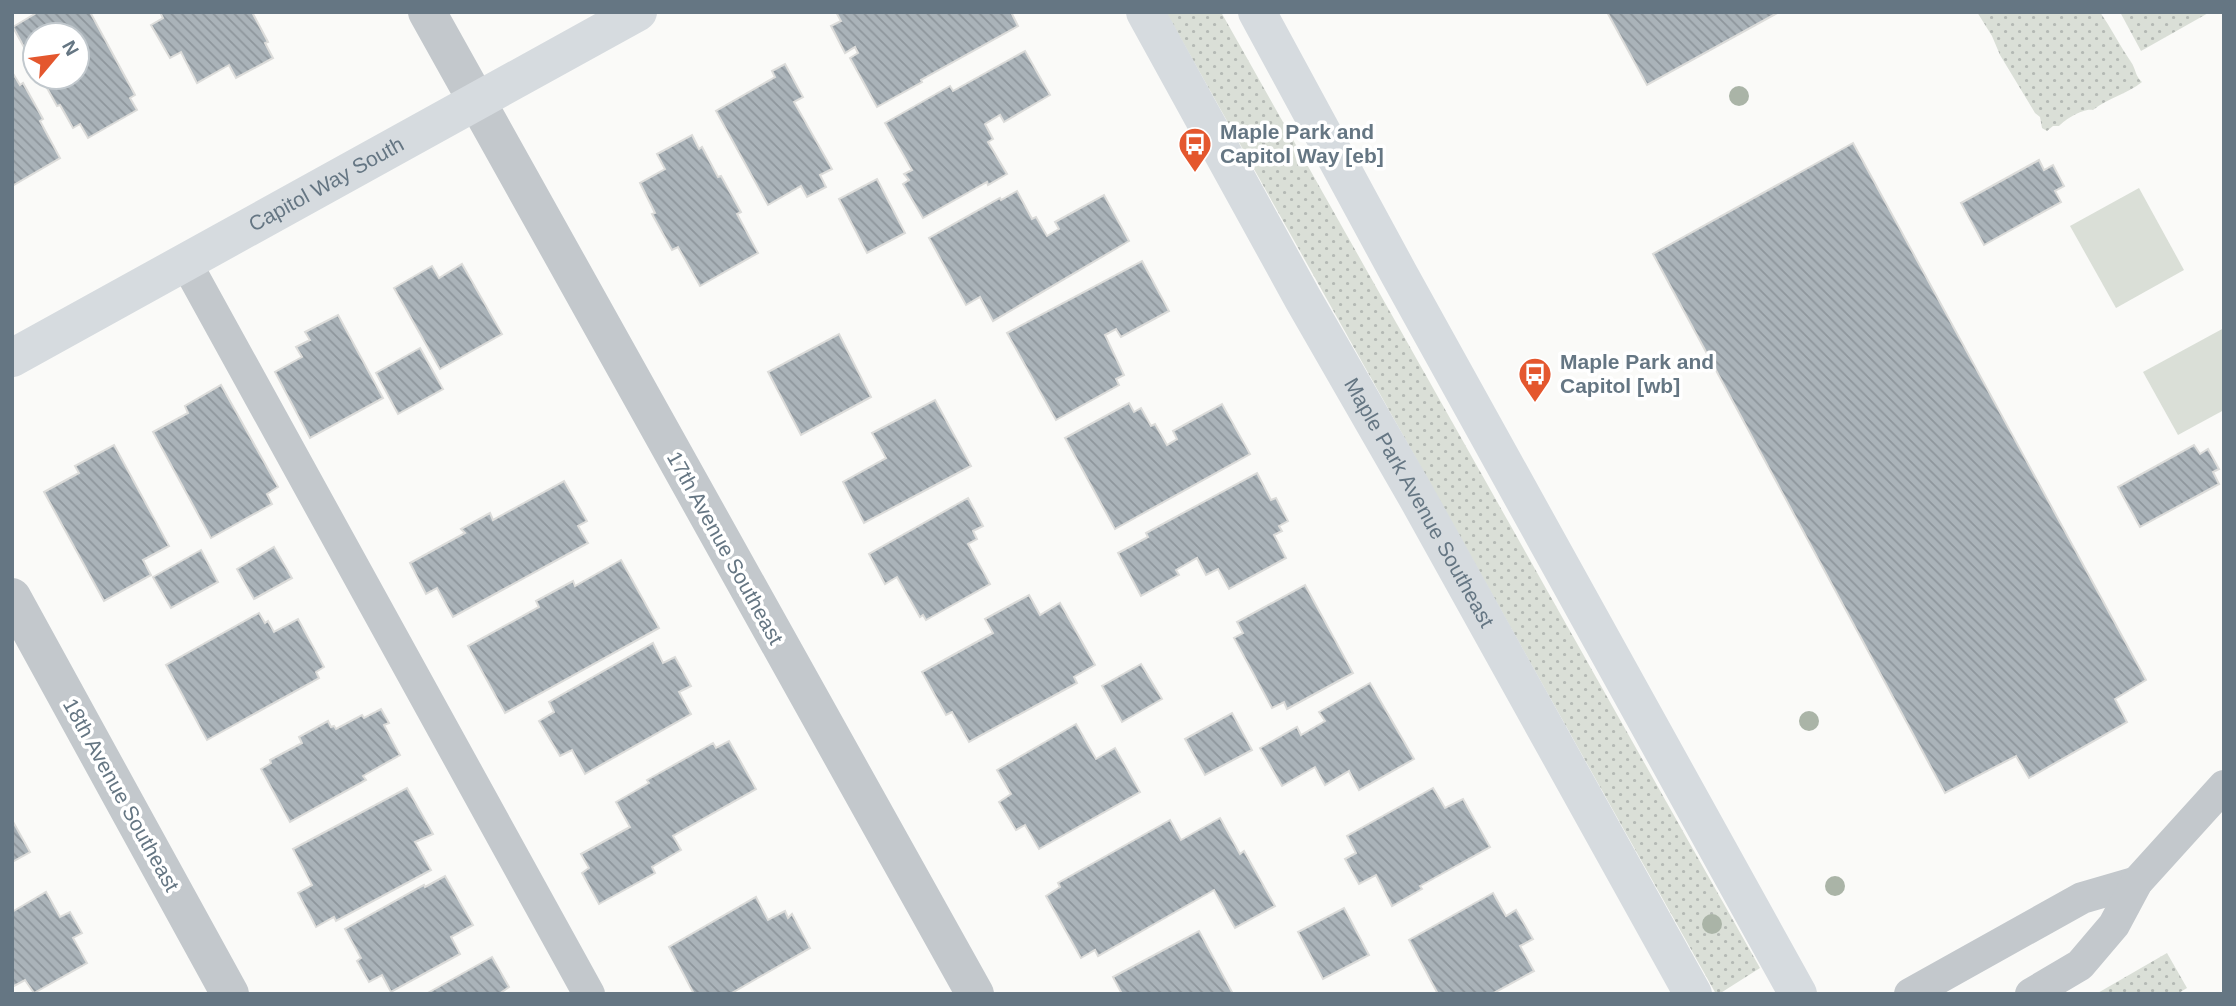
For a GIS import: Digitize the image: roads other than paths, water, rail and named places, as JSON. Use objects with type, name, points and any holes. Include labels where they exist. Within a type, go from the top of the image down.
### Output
[{"type":"street","name":"17th Avenue Southeast","points":[[427,12],[975,994]]},
{"type":"street","name":"Capitol Way South","points":[[12,358],[638,12]]},
{"type":"street","name":"Maple Park Avenue Southeast","points":[[1144,12],[1693,994]]},
{"type":"street","points":[[1257,12],[1406,287],[1798,994]]},
{"type":"street","name":"18th Avenue Southeast","points":[[12,597],[230,994]]},
{"type":"lane","points":[[185,261],[589,994]]},
{"type":"lane","points":[[2031,994],[2080,965],[2114,925],[2137,882],[2224,786]]},
{"type":"lane","points":[[1910,994],[2082,898],[2137,882]]},
{"type":"place","name":"Maple Park and Capitol Way [eb]","points":[[1195,174]]},
{"type":"place","name":"Maple Park and Capitol [wb]","points":[[1535,404]]}]
